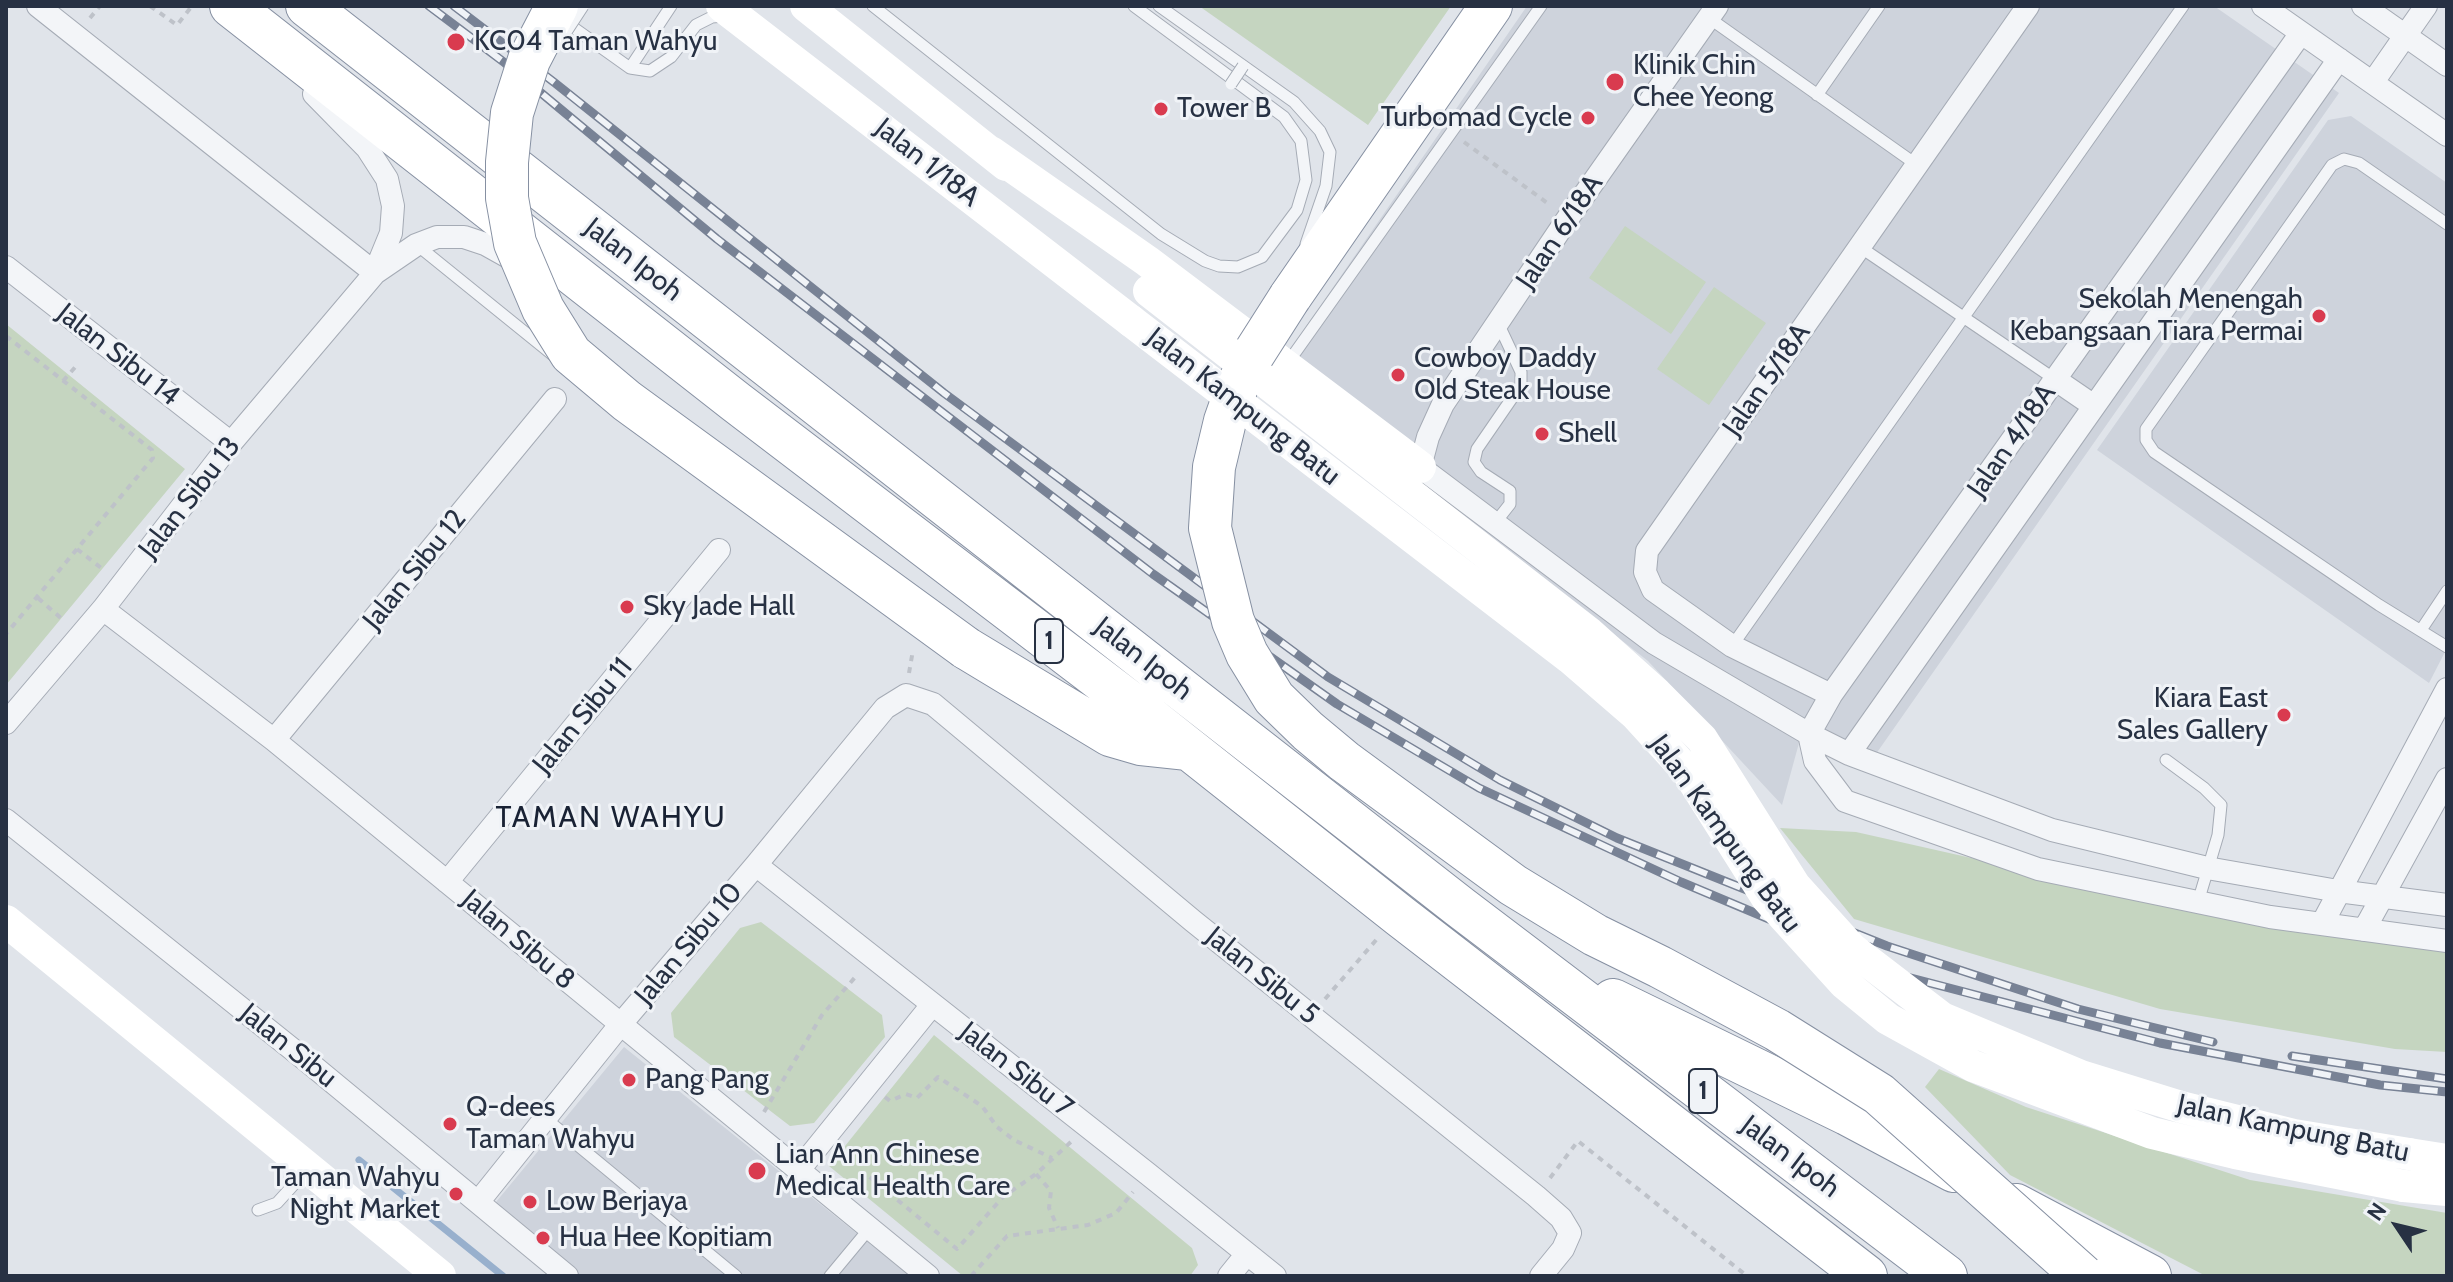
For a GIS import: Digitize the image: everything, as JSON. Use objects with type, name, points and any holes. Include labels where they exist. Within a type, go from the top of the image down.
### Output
[{"type":"highway","name":"Jalan Ipoh","points":[[231,6],[736,402],[1189,749],[1866,1276]]},
{"type":"highway","name":"Jalan Ipoh","points":[[307,6],[1519,952],[1946,1276]]},
{"type":"highway","points":[[1491,6],[1290,297],[1238,384],[1214,467],[1210,528],[1233,621],[1253,666],[1274,698],[1308,731],[1513,885],[1595,935],[1777,1030],[1879,1094],[2083,1276]]},
{"type":"highway","points":[[559,22],[529,60],[512,113],[507,198],[515,243],[543,309],[571,354],[627,401],[966,648],[1110,735],[1141,744],[1189,749]]},
{"type":"highway","points":[[1519,952],[1847,1114],[2150,1276]]},
{"type":"street","points":[[38,6],[375,273]]},
{"type":"street","name":"Jalan Sibu 13","points":[[219,6],[333,111],[367,148],[387,179],[393,206],[391,233],[375,273]]},
{"type":"street","name":"Jalan 1/18A","points":[[806,6],[991,152],[1152,262]]},
{"type":"street","name":"Jalan 5/18A","points":[[1831,695],[1732,646],[1653,590],[1645,572],[1647,551],[2028,6]]},
{"type":"street","points":[[2263,6],[2447,135]]},
{"type":"street","points":[[2363,6],[2447,65]]},
{"type":"street","points":[[2373,82],[2426,6]]},
{"type":"street","name":"Jalan 1/18A","points":[[728,10],[1131,321]]},
{"type":"street","name":"Jalan 6/18A","points":[[1420,467],[1428,437],[1443,404],[1568,218],[1713,12]]},
{"type":"street","name":"Jalan 4/18A","points":[[1809,734],[1831,695],[2301,33]]},
{"type":"street","name":"Jalan 4/18A","points":[[1849,754],[2339,59]]},
{"type":"street","name":"Jalan Sibu 13","points":[[6,723],[103,609],[231,443],[375,273],[416,245],[437,237],[464,237],[491,245],[594,308],[736,402]]},
{"type":"street","points":[[1152,262],[1654,643],[1809,734],[1849,754],[2052,830],[2207,868],[2338,891],[2447,905]]},
{"type":"street","name":"Jalan Kampung Batu","points":[[1152,262],[1657,694],[1702,739],[1795,886],[1852,949],[1942,1018],[2081,1076],[2181,1107],[2294,1135],[2447,1160]]},
{"type":"street","name":"Jalan Sibu 14","points":[[6,267],[231,443]]},
{"type":"street","name":"Jalan Kampung Batu","points":[[1131,321],[1570,658],[1636,715],[1687,771],[1767,898],[1844,983],[1888,1019],[1973,1066],[2152,1133],[2235,1153],[2404,1186],[2447,1190]]},
{"type":"street","points":[[2056,380],[2094,406]]},
{"type":"street","name":"Jalan Sibu 12","points":[[274,740],[555,399]]},
{"type":"street","name":"Jalan Sibu 11","points":[[447,882],[719,550]]},
{"type":"street","name":"Jalan Sibu 8","points":[[103,609],[274,740],[928,1276]]},
{"type":"street","points":[[2322,924],[2447,689]]},
{"type":"street","name":"Jalan Sibu 10","points":[[479,1201],[620,1025],[885,708],[906,695]]},
{"type":"street","name":"Jalan Sibu 5","points":[[906,695],[933,704],[1561,1218],[1570,1233],[1563,1249],[1541,1276]]},
{"type":"street","points":[[1809,734],[1815,761],[1845,801],[2038,869],[2270,917],[2447,941]]},
{"type":"street","points":[[2364,930],[2447,779]]},
{"type":"street","name":"Jalan Sibu","points":[[6,820],[479,1201],[567,1276]]},
{"type":"street","name":"Jalan Sibu 7","points":[[756,865],[1275,1276]]},
{"type":"street","points":[[6,921],[440,1276]]},
{"type":"street","points":[[798,1171],[932,1005]]},
{"type":"street","points":[[1229,1276],[1246,1255]]},
{"type":"lane","points":[[543,6],[630,68],[650,71],[671,57],[696,25],[728,10]]},
{"type":"lane","points":[[559,22],[583,6]]},
{"type":"lane","points":[[630,68],[671,6]]},
{"type":"lane","points":[[873,6],[1152,262],[1205,261],[1219,266],[1238,267],[1262,257],[1297,210],[1306,180],[1301,141],[1284,117],[1134,6]]},
{"type":"lane","points":[[1159,6],[1294,102],[1320,131],[1330,152],[1326,186],[1290,297]]},
{"type":"lane","points":[[1287,365],[1541,6]]},
{"type":"lane","points":[[1817,95],[1879,6]]},
{"type":"lane","points":[[1732,646],[2183,6]]},
{"type":"lane","points":[[1713,12],[1817,95],[1917,165]]},
{"type":"lane","points":[[1231,84],[1243,66]]},
{"type":"lane","points":[[512,113],[538,74]]},
{"type":"lane","points":[[2447,224],[2359,163],[2344,159],[2332,165],[2146,429],[2146,440],[2154,452],[2379,605],[2447,647]]},
{"type":"lane","points":[[416,245],[576,374]]},
{"type":"lane","points":[[1860,247],[2056,380]]},
{"type":"lane","points":[[1495,523],[1510,504],[1510,491],[1481,472],[1474,462],[1477,449],[1521,385],[1521,372],[1498,323]]},
{"type":"lane","points":[[2421,630],[2447,591]]},
{"type":"lane","points":[[2166,760],[2221,805],[2218,835],[2198,902]]},
{"type":"lane","points":[[546,1119],[736,1276]]},
{"type":"lane","points":[[258,1210],[277,1203],[308,1168]]},
{"type":"lane","points":[[830,1276],[869,1229]]},
{"type":"path","points":[[150,6],[177,25],[192,6]]},
{"type":"path","points":[[1451,133],[1568,218]]},
{"type":"path","points":[[6,336],[152,450],[153,458],[6,634]]},
{"type":"path","points":[[63,381],[77,365]]},
{"type":"path","points":[[77,549],[123,584]]},
{"type":"path","points":[[38,598],[81,636]]},
{"type":"path","points":[[1311,1016],[1379,937]]},
{"type":"path","points":[[753,1131],[822,1015],[873,958]]},
{"type":"path","points":[[867,1085],[890,1101],[906,1094],[917,1098],[938,1077],[982,1106],[997,1127],[1014,1140],[1052,1158]]},
{"type":"path","points":[[840,1206],[866,1174],[957,1249],[1003,1197],[1036,1174],[1088,1127]]},
{"type":"path","points":[[1536,1196],[1578,1141],[1747,1276]]},
{"type":"path","points":[[1036,1174],[1051,1191],[1049,1208],[1058,1228]]},
{"type":"path","points":[[971,1276],[1007,1236],[1088,1225],[1116,1213],[1148,1174]]},
{"type":"shaded area","points":[[1527,6],[2214,6],[2339,93],[1864,771],[1799,743],[1782,805],[1648,661],[1276,370]]},
{"type":"shaded area","name":"Sekolah Menengah Kebangsaan Tiara Permai","points":[[2351,116],[2447,183],[2447,648],[2429,683],[2097,450],[2328,120]]},
{"type":"shaded area","points":[[624,1047],[910,1276],[550,1276],[482,1219]]},
{"type":"green space","points":[[1199,6],[1451,6],[1368,125]]},
{"type":"green space","points":[[1625,226],[1706,282],[1671,334],[1589,278]]},
{"type":"green space","points":[[1714,287],[1766,323],[1709,405],[1657,369]]},
{"type":"green space","points":[[6,324],[185,469],[6,685]]},
{"type":"green space","points":[[1780,828],[1856,832],[2291,930],[2447,951],[2447,1052],[2395,1049],[2160,1009],[1854,919]]},
{"type":"green space","points":[[761,922],[882,1015],[885,1037],[814,1123],[790,1126],[674,1037],[671,1013],[740,928]]},
{"type":"green space","points":[[934,1035],[1192,1248],[1198,1265],[1190,1276],[963,1276],[829,1166]]},
{"type":"green space","points":[[1939,1069],[2026,1107],[2250,1180],[2447,1213],[2447,1276],[2206,1276],[2010,1175],[1925,1087]]},
{"type":"waterway","points":[[359,1160],[503,1276]]},
{"type":"railway","points":[[429,6],[505,63],[717,239],[1153,574],[1337,704],[1479,788],[1681,882],[1907,977],[2160,1043],[2380,1085],[2447,1092]]},
{"type":"railway","points":[[454,6],[944,393],[1328,677],[1500,780],[1617,838],[1887,946],[2078,1009],[2213,1042]]},
{"type":"railway","points":[[2292,1056],[2447,1079]]},
{"type":"place","name":"KC04 Taman Wahyu","points":[[456,42]]},
{"type":"place","name":"Klinik Chin Chee Yeong","points":[[1615,82]]},
{"type":"place","name":"Tower B","points":[[1161,109]]},
{"type":"place","name":"Turbomad Cycle","points":[[1588,118]]},
{"type":"place","name":"Sekolah Menengah Kebangsaan Tiara Permai","points":[[2319,316]]},
{"type":"place","name":"Cowboy Daddy Old Steak House","points":[[1398,375]]},
{"type":"place","name":"Shell","points":[[1542,434]]},
{"type":"place","name":"Sky Jade Hall","points":[[627,607]]},
{"type":"place","name":"Kiara East Sales Gallery","points":[[2284,715]]},
{"type":"place","name":"Pang Pang","points":[[629,1080]]},
{"type":"place","name":"Q-dees Taman Wahyu","points":[[450,1124]]},
{"type":"place","name":"Lian Ann Chinese Medical Health Care","points":[[757,1171]]},
{"type":"place","name":"Taman Wahyu Night Market","points":[[456,1194]]},
{"type":"place","name":"Low Berjaya","points":[[530,1202]]},
{"type":"place","name":"Hua Hee Kopitiam","points":[[543,1238]]},
{"type":"district","name":"TAMAN WAHYU","points":[[611,818]]}]
